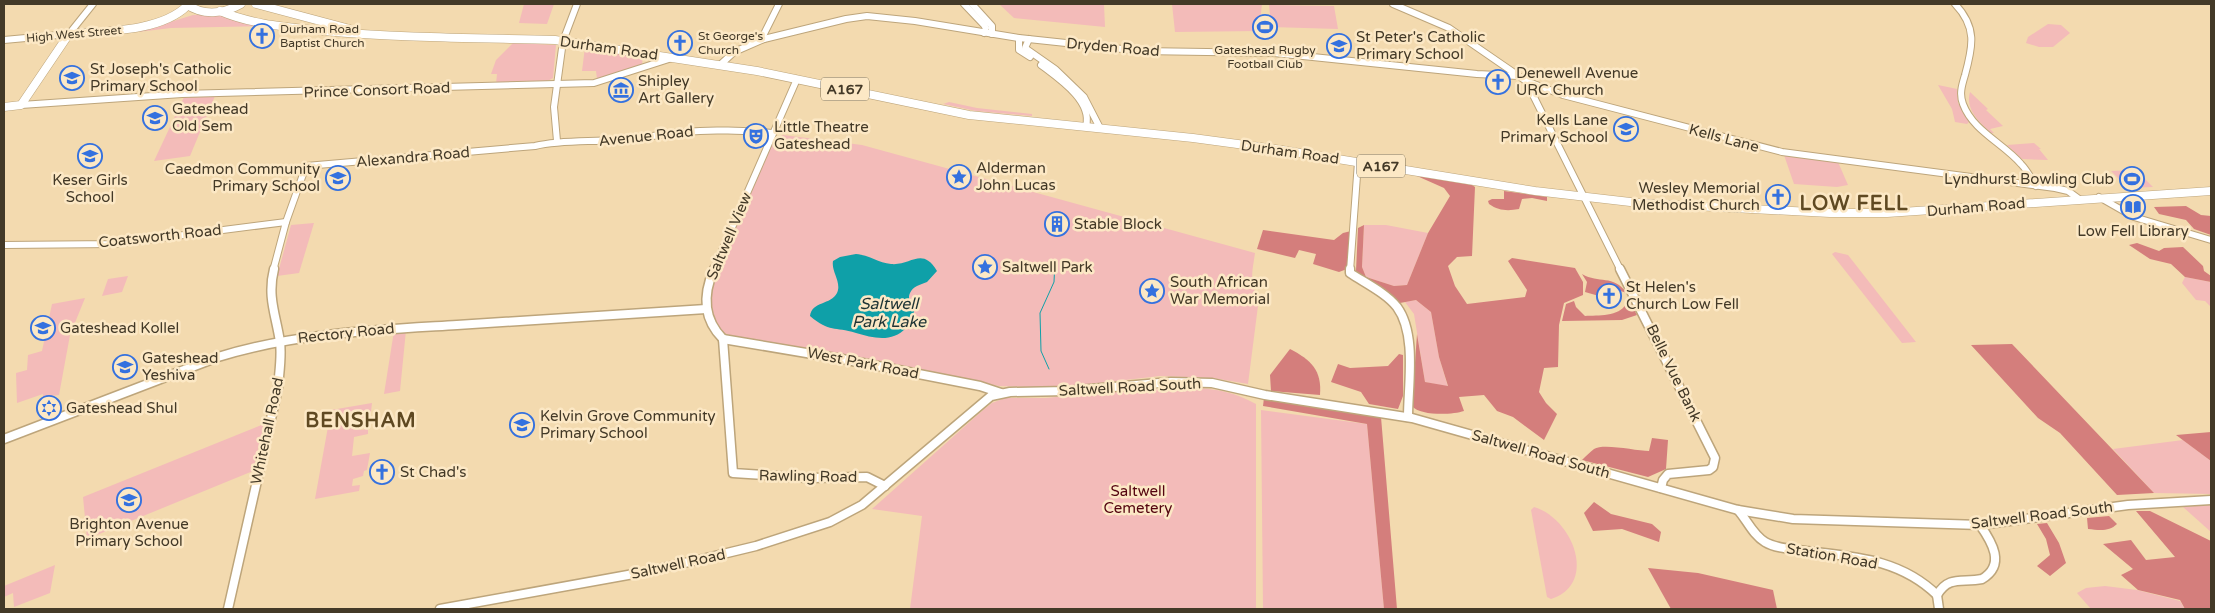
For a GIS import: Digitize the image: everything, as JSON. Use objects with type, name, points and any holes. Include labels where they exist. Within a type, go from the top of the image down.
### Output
[{"type":"main road","name":"A167","points":[[198,12],[220,11],[241,4]]},
{"type":"main road","name":"A167","points":[[256,4],[349,29],[374,33]]},
{"type":"main road","name":"High West Street","points":[[68,36],[144,26],[178,14],[187,5]]},
{"type":"main road","points":[[187,5],[198,12]]},
{"type":"main road","name":"A167","points":[[220,11],[241,20],[276,26],[361,34],[374,33]]},
{"type":"main road","name":"High West Street","points":[[68,36],[145,29],[198,12]]},
{"type":"main road","name":"Durham Road","points":[[374,33],[563,41],[720,65],[969,114],[1282,150],[1583,197],[1682,206],[1863,214],[2211,191]]},
{"type":"main road","points":[[23,103],[68,36]]},
{"type":"main road","name":"Prince Consort Road","points":[[4,103],[23,103]]},
{"type":"main road","name":"Prince Consort Road","points":[[4,107],[23,103]]},
{"type":"street","points":[[68,36],[93,4]]},
{"type":"street","points":[[557,141],[554,107],[563,41],[577,4]]},
{"type":"street","points":[[764,39],[763,36],[779,4]]},
{"type":"street","points":[[964,4],[984,25],[986,28],[984,33]]},
{"type":"street","points":[[972,4],[992,26],[992,34]]},
{"type":"street","name":"Kells Lane","points":[[1393,4],[1449,28],[1526,82],[1563,95],[1776,151],[2063,190],[2079,199]]},
{"type":"street","points":[[1955,4],[1968,18],[1973,33],[1960,93],[1961,103],[1967,114],[1978,126],[2019,162],[2036,186]]},
{"type":"street","name":"Dryden Road","points":[[720,65],[734,52],[764,39],[846,19],[867,16],[914,21],[1020,38],[1141,51],[1300,54],[1477,74],[1518,76]]},
{"type":"street","name":"High West Street","points":[[4,42],[68,36]]},
{"type":"street","points":[[1020,38],[1019,50],[1060,80],[1073,93],[1087,112],[1086,126]]},
{"type":"street","points":[[1029,39],[1025,48],[1055,69],[1079,92],[1091,108],[1100,128]]},
{"type":"street","name":"Prince Consort Road","points":[[23,103],[182,94],[602,82],[672,58]]},
{"type":"street","name":"Saltwell View","points":[[723,339],[712,327],[706,310],[705,297],[708,282],[796,79]]},
{"type":"street","points":[[1526,82],[1583,197]]},
{"type":"street","name":"Avenue Road","points":[[520,148],[557,141],[571,143],[618,140],[685,132],[724,130],[773,132]]},
{"type":"street","name":"Alexandra Road","points":[[306,166],[520,148]]},
{"type":"street","points":[[1358,162],[1350,273],[1390,300],[1397,307],[1406,325],[1410,341],[1408,417]]},
{"type":"street","name":"Whitehall Road","points":[[228,609],[278,388],[281,365],[280,340],[270,289],[286,222],[306,166]]},
{"type":"street","name":"Belle Vue Bank","points":[[1583,197],[1716,458],[1713,467],[1709,470],[1668,474],[1663,480],[1661,488]]},
{"type":"street","points":[[2099,197],[2134,217],[2211,240]]},
{"type":"street","name":"Coatsworth Road","points":[[4,245],[114,244],[286,222]]},
{"type":"street","name":"Rectory Road","points":[[4,439],[218,357],[280,340],[416,326],[706,310]]},
{"type":"street","name":"West Park Road","points":[[723,339],[815,354],[980,386],[1001,393]]},
{"type":"street","name":"Rawling Road","points":[[723,339],[733,473],[739,475],[808,478],[872,478],[884,486]]},
{"type":"street","name":"Saltwell Road South","points":[[898,474],[983,401],[1001,393],[1067,391],[1171,382],[1201,382],[1228,385],[1265,395],[1408,417],[1738,510],[1793,519],[1980,525],[2128,505],[2211,500]]},
{"type":"street","points":[[980,386],[983,401]]},
{"type":"street","name":"Saltwell Road","points":[[440,609],[632,574],[756,546],[809,530],[842,517],[862,505],[898,474]]},
{"type":"street","name":"Station Road","points":[[1738,510],[1758,536],[1772,545],[1878,562],[1922,580],[1937,595]]},
{"type":"street","points":[[1939,609],[1937,595],[1944,584],[1951,581],[1982,579],[1992,571],[1996,561],[1996,554],[1980,525]]},
{"type":"green space","points":[[524,4],[554,4],[547,24],[519,23]]},
{"type":"green space","points":[[999,4],[1104,4],[1105,27],[1014,18]]},
{"type":"green space","points":[[1172,4],[1262,4],[1259,31],[1175,32]]},
{"type":"green space","points":[[1269,5],[1334,6],[1338,29],[1271,27]]},
{"type":"green space","points":[[221,14],[240,22],[267,26],[171,28],[138,32],[193,15]]},
{"type":"green space","points":[[2048,24],[2061,25],[2070,33],[2053,47],[2039,47],[2026,43],[2028,37]]},
{"type":"green space","points":[[513,43],[556,45],[553,78],[546,82],[496,84],[497,74],[491,74],[496,60]]},
{"type":"green space","points":[[585,47],[643,56],[642,65],[597,79],[596,71],[582,71]]},
{"type":"green space","points":[[1938,85],[1957,89],[1958,103],[1970,121],[1967,124],[1955,122],[1952,109]]},
{"type":"green space","points":[[1970,92],[2003,126],[1990,129],[1994,133],[1991,133],[1982,124],[1971,110],[1969,104]]},
{"type":"green space","points":[[215,96],[190,156],[154,161],[184,97]]},
{"type":"green space","points":[[949,102],[977,108],[1032,114],[1032,116],[976,111],[943,104]]},
{"type":"green space","name":"Saltwell Park","points":[[783,135],[862,145],[1255,253],[1252,282],[1259,298],[1248,384],[1213,378],[1160,376],[1055,388],[999,386],[729,335],[720,331],[710,311],[712,281],[773,139]]},
{"type":"green space","points":[[2034,143],[2041,149],[2039,149],[2048,160],[2022,159],[2007,145]]},
{"type":"green space","points":[[1784,155],[1838,162],[1848,185],[1837,187],[1794,184]]},
{"type":"green space","name":"Lyndhurst Bowling Club","points":[[2136,170],[2153,187],[2128,188],[2111,171]]},
{"type":"green space","points":[[314,223],[299,273],[277,276],[291,225]]},
{"type":"green space","points":[[1364,225],[1386,225],[1428,233],[1407,285],[1394,286],[1366,277],[1362,267]]},
{"type":"green space","points":[[1835,252],[1848,255],[1916,342],[1902,343],[1832,254]]},
{"type":"green space","points":[[128,276],[122,292],[102,296],[108,279]]},
{"type":"green space","points":[[2185,277],[2211,282],[2211,307],[2205,301],[2196,300],[2182,283]]},
{"type":"green space","points":[[85,298],[70,335],[59,395],[43,397],[43,394],[17,403],[16,373],[27,370],[28,355],[42,351],[52,304]]},
{"type":"green space","points":[[1416,300],[1431,312],[1439,357],[1448,387],[1425,382],[1414,314],[1405,302]]},
{"type":"green space","points":[[406,330],[400,391],[384,394],[394,331]]},
{"type":"green space","name":"Saltwell Cemetery","points":[[1197,388],[1227,392],[1256,404],[1256,609],[910,609],[922,516],[872,509],[992,403],[1005,398],[1046,398],[1129,390]]},
{"type":"green space","points":[[372,403],[370,420],[358,426],[360,430],[368,429],[368,434],[354,437],[352,456],[370,453],[367,470],[364,471],[363,476],[353,479],[352,486],[360,485],[359,491],[315,499],[331,410]]},
{"type":"green space","points":[[1261,410],[1367,424],[1384,609],[1263,609]]},
{"type":"green space","name":"Brighton Avenue Primary School","points":[[264,424],[253,471],[87,539],[83,497]]},
{"type":"green space","points":[[2183,440],[2211,461],[2211,494],[2154,493],[2113,449]]},
{"type":"green space","points":[[2211,505],[2211,532],[2183,507]]},
{"type":"green space","points":[[1534,507],[1548,513],[1559,524],[1569,537],[1575,551],[1577,566],[1574,579],[1566,591],[1551,599],[1547,597],[1531,510]]},
{"type":"green space","points":[[55,565],[50,593],[14,607],[13,593],[4,597],[4,586]]},
{"type":"green space","points":[[2105,586],[2137,590],[2180,601],[2185,609],[2091,609],[2077,593],[2086,588]]},
{"type":"shaded area","points":[[1417,176],[1475,187],[1472,256],[1457,257],[1448,266],[1455,286],[1467,304],[1525,297],[1527,290],[1508,261],[1512,258],[1575,268],[1583,282],[1583,295],[1564,303],[1559,325],[1558,367],[1544,368],[1539,392],[1546,403],[1557,414],[1544,440],[1513,417],[1497,411],[1484,395],[1459,397],[1464,411],[1459,412],[1429,413],[1422,412],[1412,406],[1417,334],[1425,382],[1448,386],[1439,357],[1431,312],[1416,300],[1400,303],[1362,279],[1356,271],[1358,228],[1364,225],[1362,267],[1366,277],[1394,286],[1407,285],[1428,233],[1450,196],[1444,188]]},
{"type":"shaded area","points":[[1504,191],[1547,197],[1547,201],[1532,198],[1522,199],[1519,209],[1511,210],[1500,209],[1489,204],[1488,201],[1492,199],[1504,199]]},
{"type":"shaded area","points":[[2186,206],[2201,215],[2211,216],[2211,235],[2194,229],[2186,220],[2159,214],[2154,207]]},
{"type":"shaded area","points":[[1263,230],[1334,240],[1343,233],[1351,231],[1347,269],[1339,272],[1313,264],[1316,254],[1299,250],[1295,258],[1257,249]]},
{"type":"shaded area","points":[[2137,243],[2159,251],[2164,248],[2183,247],[2203,266],[2204,271],[2211,276],[2211,282],[2185,277],[2171,264],[2150,259],[2129,245]]},
{"type":"shaded area","points":[[1582,274],[1594,279],[1616,283],[1627,293],[1610,286],[1603,287],[1603,291],[1598,292],[1599,296],[1585,292],[1587,282]]},
{"type":"shaded area","points":[[1574,301],[1576,307],[1585,316],[1613,313],[1623,308],[1626,304],[1631,304],[1637,315],[1622,320],[1562,321],[1566,304]]},
{"type":"shaded area","points":[[2012,344],[2154,493],[2117,495],[2060,433],[2038,418],[1971,345]]},
{"type":"shaded area","points":[[1290,349],[1304,357],[1314,367],[1319,379],[1320,395],[1271,391],[1270,375]]},
{"type":"shaded area","points":[[1399,354],[1403,355],[1403,396],[1398,409],[1369,404],[1361,392],[1331,382],[1338,364],[1350,368],[1388,366]]},
{"type":"shaded area","points":[[1264,398],[1381,417],[1397,609],[1384,609],[1367,424],[1263,406]]},
{"type":"shaded area","points":[[2211,432],[2211,461],[2176,435]]},
{"type":"shaded area","points":[[1652,438],[1668,440],[1666,469],[1648,477],[1582,460],[1599,447],[1649,451]]},
{"type":"shaded area","points":[[1594,502],[1611,514],[1652,524],[1661,532],[1659,542],[1622,529],[1593,531],[1584,513]]},
{"type":"shaded area","points":[[2136,511],[2150,511],[2211,541],[2211,609],[2185,609],[2180,600],[2138,590],[2121,575],[2133,569],[2103,544],[2131,540],[2146,560],[2175,557]]},
{"type":"shaded area","points":[[2109,516],[2117,524],[2114,527],[2104,530],[2088,529],[2087,518]]},
{"type":"shaded area","points":[[2047,523],[2059,543],[2066,563],[2050,576],[2037,566],[2050,555],[2046,539],[2037,524]]},
{"type":"shaded area","points":[[1648,568],[1698,573],[1773,590],[1777,609],[1671,609]]},
{"type":"water","name":"Saltwell Park Lake","points":[[856,254],[891,264],[921,258],[932,264],[937,271],[927,282],[911,291],[909,298],[914,312],[913,319],[901,333],[895,336],[876,338],[828,327],[810,316],[814,308],[831,300],[837,293],[838,285],[833,269],[833,261],[840,257]]},
{"type":"waterway","points":[[1049,369],[1041,351],[1040,313],[1054,282],[1055,261]]},
{"type":"place","name":"Gateshead Rugby Football Club","points":[[1265,27]]},
{"type":"place","name":"Durham Road Baptist Church","points":[[262,36]]},
{"type":"place","name":"St George's Church","points":[[680,43]]},
{"type":"place","name":"St Peter's Catholic Primary School","points":[[1339,46]]},
{"type":"place","name":"St Joseph's Catholic Primary School","points":[[72,78]]},
{"type":"place","name":"Denewell Avenue URC Church","points":[[1498,82]]},
{"type":"place","name":"Shipley Art Gallery","points":[[621,90]]},
{"type":"place","name":"Gateshead Old Sem","points":[[155,118]]},
{"type":"place","name":"Kells Lane Primary School","points":[[1626,129]]},
{"type":"place","name":"Little Theatre Gateshead","points":[[756,136]]},
{"type":"place","name":"Keser Girls School","points":[[90,156]]},
{"type":"place","name":"Alderman John Lucas","points":[[959,177]]},
{"type":"place","name":"Caedmon Community Primary School","points":[[338,178]]},
{"type":"place","name":"Lyndhurst Bowling Club","points":[[2132,179]]},
{"type":"place","name":"Wesley Memorial Methodist Church","points":[[1778,197]]},
{"type":"place","name":"Low Fell Library","points":[[2133,207]]},
{"type":"place","name":"Stable Block","points":[[1057,224]]},
{"type":"place","name":"Saltwell Park","points":[[985,267]]},
{"type":"place","name":"South African War Memorial","points":[[1152,291]]},
{"type":"place","name":"St Helen's Church Low Fell","points":[[1609,296]]},
{"type":"place","name":"Gateshead Kollel","points":[[43,328]]},
{"type":"place","name":"Gateshead Yeshiva","points":[[125,367]]},
{"type":"place","name":"Gateshead Shul","points":[[49,408]]},
{"type":"place","name":"Kelvin Grove Community Primary School","points":[[522,425]]},
{"type":"place","name":"St Chad's","points":[[382,472]]},
{"type":"place","name":"Brighton Avenue Primary School","points":[[129,500]]},
{"type":"district","name":"LOW FELL","points":[[1854,203]]},
{"type":"district","name":"BENSHAM","points":[[361,420]]}]
